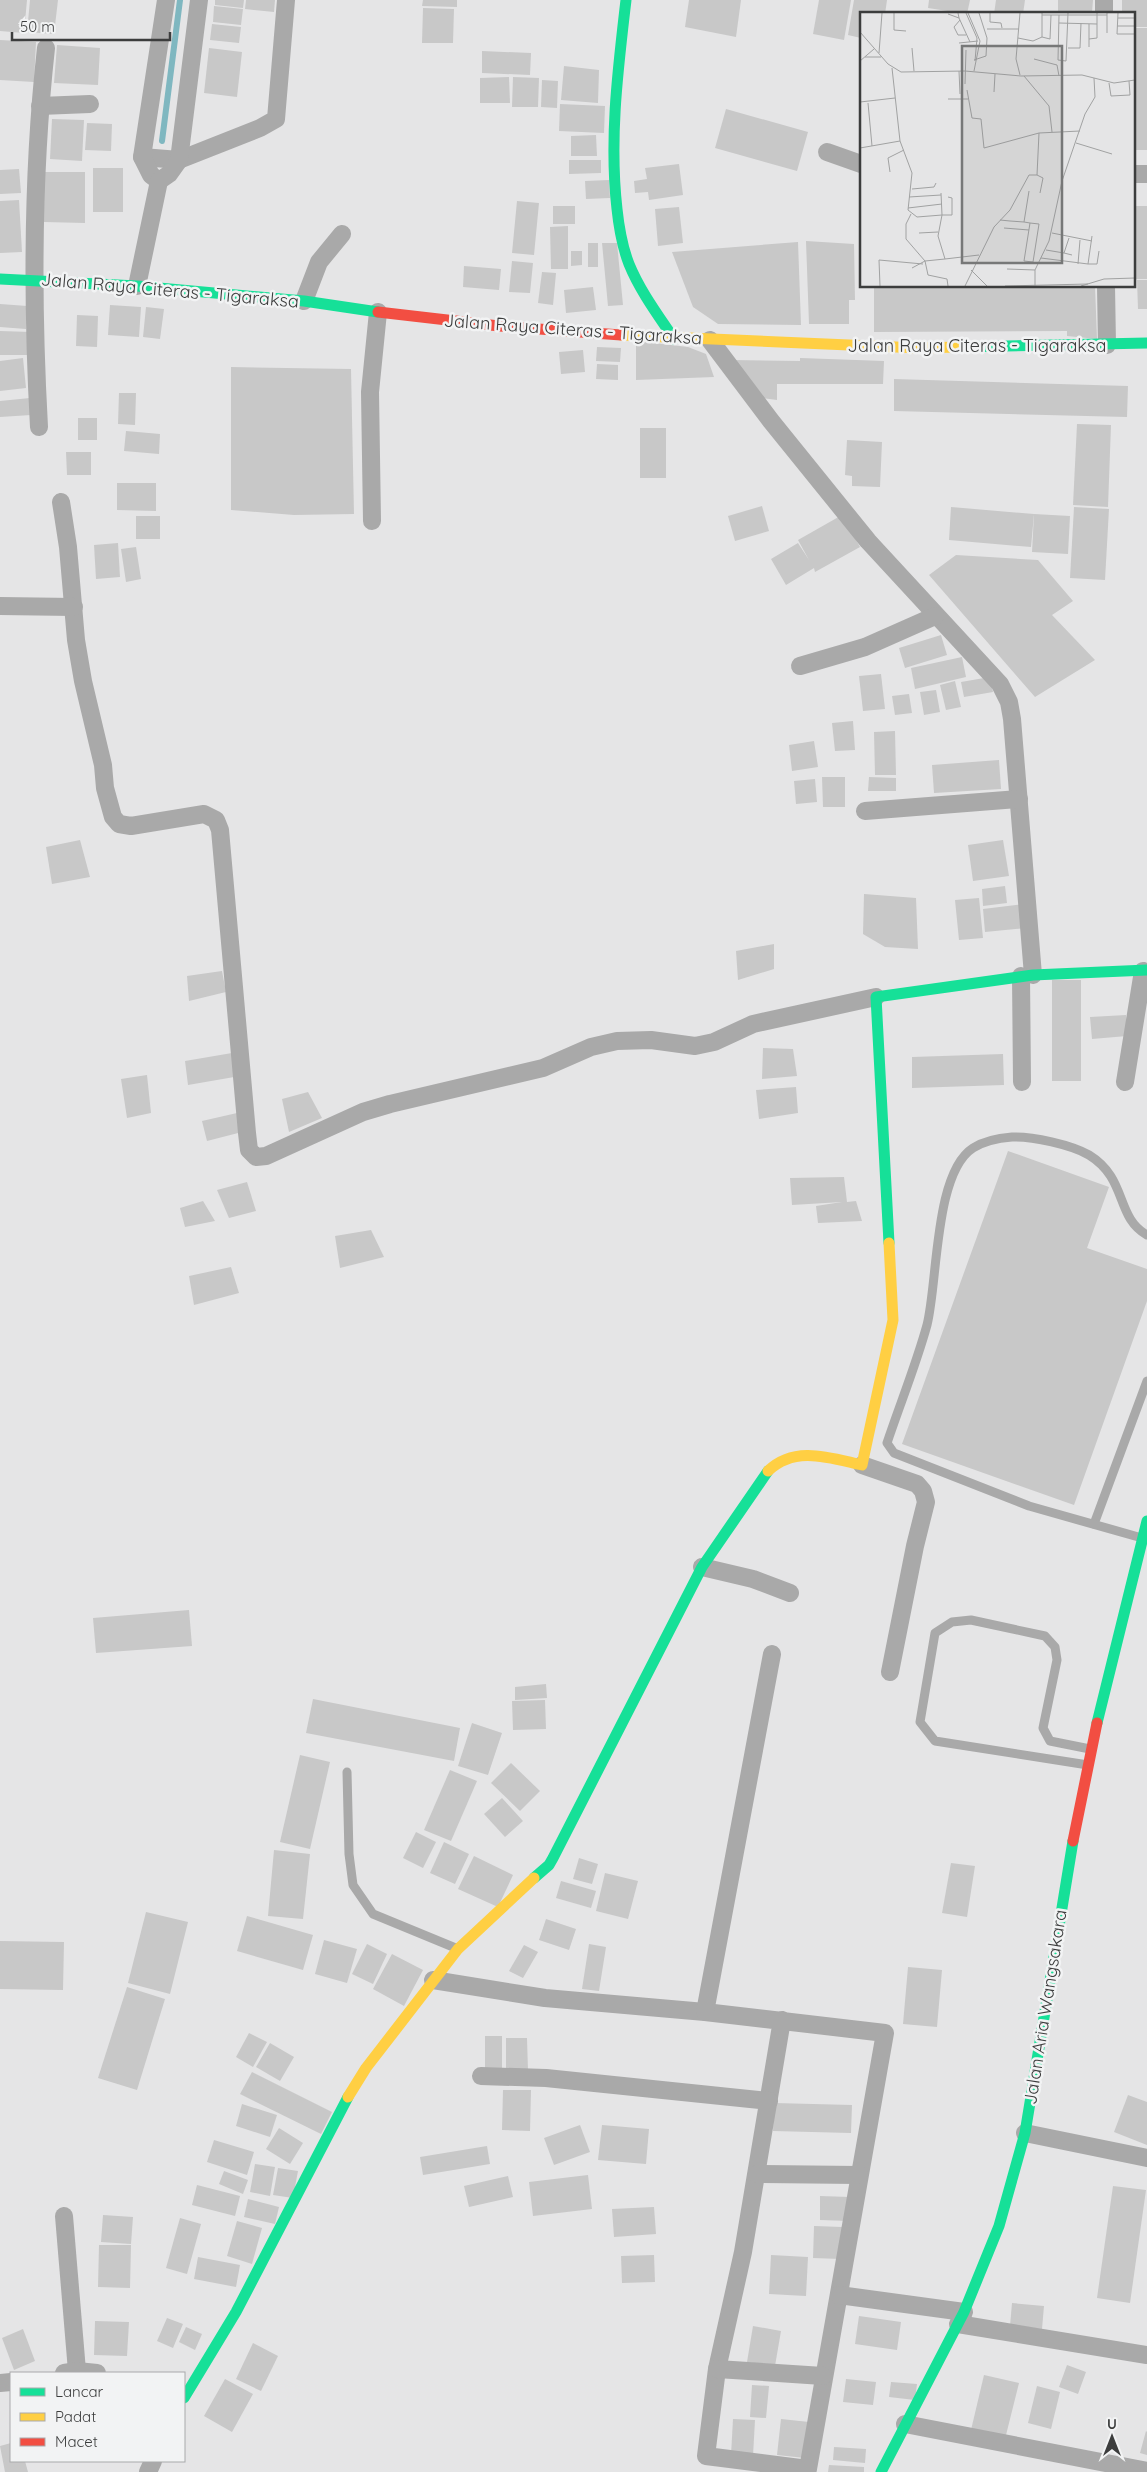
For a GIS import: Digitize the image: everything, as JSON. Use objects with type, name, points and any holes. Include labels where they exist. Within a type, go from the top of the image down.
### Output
[{"type":"street","points":[[159,181],[151,175],[142,157],[166,0]]},
{"type":"street","points":[[137,286],[159,181],[169,174],[178,160],[199,0]]},
{"type":"street","points":[[142,157],[178,160],[260,128],[276,119],[286,0]]},
{"type":"street","points":[[626,0],[616,93],[613,151],[615,198],[625,254],[638,283],[674,339]]},
{"type":"street","points":[[39,427],[33,279],[40,106],[46,48]]},
{"type":"street","points":[[40,106],[90,104]]},
{"type":"street","points":[[827,152],[860,164]]},
{"type":"street","points":[[1134,174],[1147,174]]},
{"type":"street","points":[[304,301],[319,262],[342,234]]},
{"type":"street","name":"Jalan Raya Citeras - Tigaraksa","points":[[0,280],[33,279],[137,286],[304,301],[378,312],[538,329],[674,339],[919,348],[1107,346],[1147,343]]},
{"type":"street","points":[[1106,288],[1107,346]]},
{"type":"street","points":[[372,521],[370,392],[378,312]]},
{"type":"street","points":[[710,340],[771,421],[868,541],[935,616],[1000,684],[1009,702],[1019,799],[1027,975],[1022,1082]]},
{"type":"street","points":[[61,502],[83,680],[96,729],[103,765],[104,788],[113,817],[120,824],[131,826],[204,814],[216,820],[220,830],[247,1133],[249,1150],[256,1157],[266,1156],[363,1112],[543,1068],[591,1047],[617,1041],[651,1040],[694,1046],[714,1042],[752,1024],[876,997],[1027,975],[1145,970],[1125,1082]]},
{"type":"street","points":[[0,606],[74,607]]},
{"type":"street","points":[[800,666],[865,647],[935,616]]},
{"type":"street","points":[[865,811],[1019,799]]},
{"type":"street","points":[[862,1465],[893,1320],[876,997]]},
{"type":"street","points":[[186,2388],[236,2312],[344,2104],[366,2068],[458,1949],[489,1918],[549,1865],[702,1567],[766,1473],[777,1462],[792,1456],[834,1459],[862,1465],[917,1484],[923,1491],[926,1502],[915,1546],[890,1672]]},
{"type":"street","name":"Jalan Aria Wangsakara","points":[[881,2472],[961,2318],[998,2226],[1025,2133],[1066,1875],[1091,1749],[1147,1521]]},
{"type":"street","points":[[702,1567],[752,1579],[790,1593]]},
{"type":"street","points":[[705,2012],[772,1654]]},
{"type":"street","points":[[433,1980],[546,1998],[705,2012],[782,2020],[885,2033],[808,2469],[706,2456],[718,2369],[743,2252],[782,2020]]},
{"type":"street","points":[[481,2076],[546,2078],[769,2101]]},
{"type":"street","points":[[1025,2133],[1147,2158]]},
{"type":"street","points":[[757,2174],[859,2175]]},
{"type":"street","points":[[64,2216],[71,2372]]},
{"type":"street","points":[[839,2295],[1147,2355]]},
{"type":"street","points":[[718,2369],[823,2376]]},
{"type":"street","points":[[905,2424],[1147,2471]]},
{"type":"lane","points":[[1142,1538],[1029,1506],[894,1453],[887,1443],[927,1324],[938,1240],[949,1183],[959,1163],[972,1148],[998,1138],[1024,1136],[1088,1154],[1108,1169],[1118,1186],[1126,1212],[1136,1229],[1147,1235]]},
{"type":"lane","points":[[1094,1524],[1147,1381]]},
{"type":"lane","points":[[1088,1765],[935,1741],[920,1722],[935,1633],[952,1622],[972,1620],[1045,1636],[1055,1647],[1057,1660],[1043,1728],[1050,1741],[1091,1749]]},
{"type":"lane","points":[[347,1772],[349,1854],[353,1885],[373,1914],[458,1949]]},
{"type":"building","points":[[0,0],[27,0],[24,33],[0,31]]},
{"type":"building","points":[[30,0],[58,0],[54,34],[27,32]]},
{"type":"building","points":[[215,0],[244,0],[243,8],[215,5]]},
{"type":"building","points":[[246,0],[275,0],[274,12],[245,9]]},
{"type":"building","points":[[423,0],[457,0],[457,7],[422,6]]},
{"type":"building","points":[[689,0],[741,0],[736,37],[685,27]]},
{"type":"building","points":[[819,0],[851,0],[844,40],[813,34]]},
{"type":"building","points":[[854,0],[887,0],[885,12],[860,12],[860,38],[848,35]]},
{"type":"building","points":[[929,0],[970,0],[967,12],[928,8]]},
{"type":"building","points":[[996,0],[1025,0],[1023,12],[994,12]]},
{"type":"building","points":[[1058,0],[1093,0],[1092,12],[1058,12]]},
{"type":"building","points":[[1122,0],[1147,0],[1147,27],[1134,27],[1134,12],[1122,12]]},
{"type":"building","points":[[214,6],[243,9],[241,25],[213,22]]},
{"type":"building","points":[[423,8],[454,9],[453,43],[422,43]]},
{"type":"building","points":[[212,24],[241,27],[239,43],[210,40]]},
{"type":"building","points":[[1134,28],[1147,28],[1147,150],[1134,150]]},
{"type":"building","points":[[0,40],[36,42],[34,82],[0,80]]},
{"type":"building","points":[[57,45],[100,48],[98,85],[54,83]]},
{"type":"building","points":[[209,48],[242,52],[237,97],[204,93]]},
{"type":"building","points":[[482,51],[531,53],[530,75],[482,73]]},
{"type":"building","points":[[564,66],[599,70],[598,103],[561,100]]},
{"type":"building","points":[[509,77],[510,103],[480,103],[480,78]]},
{"type":"building","points":[[513,77],[539,78],[538,107],[512,107]]},
{"type":"building","points":[[542,80],[558,81],[557,108],[541,107]]},
{"type":"building","points":[[560,104],[605,106],[604,133],[559,131]]},
{"type":"building","points":[[726,109],[808,132],[797,171],[715,148]]},
{"type":"building","points":[[52,119],[84,120],[82,161],[50,159]]},
{"type":"building","points":[[87,123],[112,124],[111,151],[85,150]]},
{"type":"building","points":[[596,135],[597,156],[571,156],[571,136]]},
{"type":"building","points":[[569,160],[601,160],[601,173],[569,174]]},
{"type":"building","points":[[679,164],[683,195],[649,200],[648,192],[635,193],[634,181],[647,179],[645,168]]},
{"type":"building","points":[[93,168],[123,168],[123,212],[93,212]]},
{"type":"building","points":[[19,169],[21,193],[0,194],[0,170]]},
{"type":"building","points":[[44,172],[85,172],[85,223],[44,222]]},
{"type":"building","points":[[609,180],[610,198],[586,199],[585,181]]},
{"type":"building","points":[[19,200],[22,252],[0,253],[0,201]]},
{"type":"building","points":[[517,201],[539,203],[534,255],[512,253]]},
{"type":"building","points":[[553,206],[575,206],[575,224],[553,224]]},
{"type":"building","points":[[1134,206],[1147,206],[1147,279],[1134,279]]},
{"type":"building","points":[[679,207],[683,243],[658,246],[655,209]]},
{"type":"building","points":[[568,226],[568,269],[551,269],[550,227]]},
{"type":"building","points":[[806,241],[854,244],[855,300],[849,300],[849,324],[809,324]]},
{"type":"building","points":[[798,242],[801,325],[718,324],[693,307],[672,252]]},
{"type":"building","points":[[588,243],[598,243],[598,267],[588,267]]},
{"type":"building","points":[[602,243],[617,243],[623,305],[608,306]]},
{"type":"building","points":[[571,251],[582,251],[582,265],[571,266]]},
{"type":"building","points":[[512,261],[533,263],[530,293],[509,292]]},
{"type":"building","points":[[464,266],[501,269],[499,290],[463,287]]},
{"type":"building","points":[[542,272],[556,273],[553,305],[538,303]]},
{"type":"building","points":[[1137,280],[1147,280],[1147,309],[1138,309]]},
{"type":"building","points":[[593,287],[596,310],[566,313],[564,290]]},
{"type":"building","points":[[874,288],[1095,288],[1097,339],[1067,336],[1067,331],[874,332]]},
{"type":"building","points":[[0,304],[27,306],[26,329],[0,327]]},
{"type":"building","points":[[110,305],[141,307],[139,337],[108,335]]},
{"type":"building","points":[[146,307],[164,309],[160,339],[143,337]]},
{"type":"building","points":[[77,315],[98,316],[97,347],[76,346]]},
{"type":"building","points":[[0,331],[31,332],[30,355],[0,355]]},
{"type":"building","points":[[636,341],[688,347],[706,354],[714,377],[636,380]]},
{"type":"building","points":[[597,347],[621,348],[620,362],[596,361]]},
{"type":"building","points":[[583,350],[585,372],[561,374],[559,352]]},
{"type":"building","points":[[23,358],[26,388],[0,391],[0,361]]},
{"type":"building","points":[[800,358],[884,361],[883,384],[777,384],[777,400],[754,397],[731,360],[800,361]]},
{"type":"building","points":[[597,364],[618,365],[618,380],[596,379]]},
{"type":"building","points":[[231,367],[351,369],[354,514],[294,515],[231,510]]},
{"type":"building","points":[[894,379],[1128,386],[1127,417],[894,411]]},
{"type":"building","points":[[119,393],[136,393],[135,425],[118,424]]},
{"type":"building","points":[[30,398],[31,415],[0,417],[0,401]]},
{"type":"building","points":[[78,418],[97,418],[97,440],[78,440]]},
{"type":"building","points":[[1077,424],[1111,425],[1108,507],[1073,505]]},
{"type":"building","points":[[640,428],[666,428],[666,478],[640,478]]},
{"type":"building","points":[[126,431],[160,434],[159,454],[124,451]]},
{"type":"building","points":[[847,440],[882,442],[880,487],[852,486],[852,476],[845,475]]},
{"type":"building","points":[[66,452],[91,452],[91,475],[67,475]]},
{"type":"building","points":[[117,483],[156,483],[156,511],[117,510]]},
{"type":"building","points":[[762,506],[769,531],[735,541],[728,516]]},
{"type":"building","points":[[951,507],[1034,514],[1031,547],[949,540]]},
{"type":"building","points":[[1074,507],[1109,509],[1105,580],[1070,578]]},
{"type":"building","points":[[1034,514],[1070,516],[1068,554],[1032,552]]},
{"type":"building","points":[[842,515],[860,547],[815,572],[814,568],[786,585],[771,559],[798,543],[809,560],[798,540]]},
{"type":"building","points":[[136,516],[160,516],[160,539],[136,539]]},
{"type":"building","points":[[118,543],[120,577],[96,579],[94,545]]},
{"type":"building","points":[[136,547],[141,579],[126,582],[121,549]]},
{"type":"building","points":[[956,555],[1038,560],[1073,601],[1052,615],[1095,660],[1035,697],[929,575]]},
{"type":"building","points":[[941,635],[947,655],[905,668],[899,648]]},
{"type":"building","points":[[962,657],[966,677],[915,689],[911,668]]},
{"type":"building","points":[[881,674],[885,709],[863,711],[859,676]]},
{"type":"building","points":[[990,677],[993,692],[964,697],[961,682]]},
{"type":"building","points":[[955,681],[961,707],[946,710],[940,685]]},
{"type":"building","points":[[936,690],[940,712],[924,715],[920,692]]},
{"type":"building","points":[[909,694],[912,713],[895,715],[892,696]]},
{"type":"building","points":[[853,721],[855,750],[835,751],[832,723]]},
{"type":"building","points":[[895,731],[896,775],[875,775],[874,732]]},
{"type":"building","points":[[814,741],[818,767],[792,771],[789,745]]},
{"type":"building","points":[[999,760],[1001,789],[934,793],[932,765]]},
{"type":"building","points":[[822,777],[845,777],[845,807],[823,807]]},
{"type":"building","points":[[869,777],[896,778],[896,791],[868,791]]},
{"type":"building","points":[[815,779],[817,802],[796,804],[794,781]]},
{"type":"building","points":[[80,840],[90,877],[52,884],[46,847]]},
{"type":"building","points":[[1003,840],[1009,876],[973,881],[968,845]]},
{"type":"building","points":[[1005,886],[1007,903],[983,906],[982,889]]},
{"type":"building","points":[[864,894],[916,898],[918,949],[885,947],[863,934]]},
{"type":"building","points":[[979,898],[983,938],[959,940],[955,900]]},
{"type":"building","points":[[1024,904],[1026,928],[985,932],[983,909]]},
{"type":"building","points":[[774,944],[774,969],[738,980],[736,951]]},
{"type":"building","points":[[222,971],[226,992],[189,1001],[187,976]]},
{"type":"building","points":[[1052,980],[1081,980],[1081,1081],[1052,1081]]},
{"type":"building","points":[[1126,1015],[1127,1036],[1092,1039],[1090,1017]]},
{"type":"building","points":[[763,1048],[793,1049],[797,1076],[762,1079]]},
{"type":"building","points":[[232,1053],[240,1076],[188,1085],[185,1061]]},
{"type":"building","points":[[1003,1054],[1004,1085],[912,1088],[912,1057]]},
{"type":"building","points":[[147,1075],[151,1113],[127,1118],[121,1079]]},
{"type":"building","points":[[796,1087],[798,1113],[759,1119],[756,1090]]},
{"type":"building","points":[[308,1092],[322,1118],[289,1132],[282,1099]]},
{"type":"building","points":[[237,1113],[242,1132],[207,1141],[202,1121]]},
{"type":"building","points":[[1008,1151],[1109,1187],[1087,1248],[1147,1269],[1147,1301],[1074,1505],[902,1444]]},
{"type":"building","points":[[844,1177],[847,1202],[856,1201],[862,1221],[818,1223],[816,1206],[842,1202],[792,1205],[790,1178]]},
{"type":"building","points":[[247,1182],[256,1211],[229,1218],[217,1190]]},
{"type":"building","points":[[203,1201],[215,1221],[185,1227],[180,1208]]},
{"type":"building","points":[[371,1230],[384,1257],[340,1268],[335,1236]]},
{"type":"building","points":[[231,1267],[239,1293],[194,1305],[189,1276]]},
{"type":"building","points":[[189,1610],[192,1646],[96,1653],[93,1618]]},
{"type":"building","points":[[546,1684],[547,1698],[515,1700],[515,1687]]},
{"type":"building","points":[[313,1699],[460,1728],[454,1761],[306,1733]]},
{"type":"building","points":[[545,1700],[546,1729],[513,1730],[512,1701]]},
{"type":"building","points":[[472,1723],[502,1733],[488,1775],[458,1766]]},
{"type":"building","points":[[300,1755],[330,1762],[310,1849],[280,1842]]},
{"type":"building","points":[[511,1763],[540,1791],[520,1811],[491,1783]]},
{"type":"building","points":[[450,1770],[477,1781],[451,1841],[424,1830]]},
{"type":"building","points":[[502,1798],[523,1821],[505,1837],[484,1814]]},
{"type":"building","points":[[416,1832],[436,1842],[423,1868],[403,1858]]},
{"type":"building","points":[[444,1842],[469,1854],[455,1884],[430,1873]]},
{"type":"building","points":[[274,1850],[310,1854],[303,1919],[268,1916]]},
{"type":"building","points":[[474,1856],[513,1875],[498,1907],[458,1889]]},
{"type":"building","points":[[579,1858],[598,1864],[592,1884],[573,1879]]},
{"type":"building","points":[[951,1863],[975,1866],[967,1917],[942,1913]]},
{"type":"building","points":[[605,1873],[638,1881],[628,1919],[596,1911]]},
{"type":"building","points":[[561,1881],[596,1891],[591,1908],[556,1898]]},
{"type":"building","points":[[146,1912],[188,1922],[170,1994],[128,1983]]},
{"type":"building","points":[[247,1916],[313,1935],[303,1970],[237,1951]]},
{"type":"building","points":[[546,1919],[576,1929],[569,1950],[539,1940]]},
{"type":"building","points":[[324,1940],[357,1949],[347,1983],[315,1974]]},
{"type":"building","points":[[0,1941],[64,1942],[63,1990],[0,1989]]},
{"type":"building","points":[[367,1944],[387,1954],[373,1984],[352,1974]]},
{"type":"building","points":[[589,1944],[606,1947],[599,1991],[582,1989]]},
{"type":"building","points":[[524,1945],[538,1952],[523,1978],[509,1971]]},
{"type":"building","points":[[392,1954],[423,1970],[404,2006],[373,1989]]},
{"type":"building","points":[[908,1967],[942,1970],[937,2027],[903,2024]]},
{"type":"building","points":[[127,1987],[165,1999],[137,2090],[98,2078]]},
{"type":"building","points":[[249,2033],[267,2042],[253,2067],[236,2057]]},
{"type":"building","points":[[485,2036],[502,2036],[502,2069],[485,2069]]},
{"type":"building","points":[[506,2038],[527,2038],[528,2071],[506,2071]]},
{"type":"building","points":[[270,2043],[294,2057],[280,2081],[256,2067]]},
{"type":"building","points":[[252,2072],[332,2112],[321,2134],[240,2094]]},
{"type":"building","points":[[503,2090],[531,2090],[530,2131],[502,2130]]},
{"type":"building","points":[[1128,2095],[1147,2102],[1147,2145],[1114,2132]]},
{"type":"building","points":[[774,2103],[852,2105],[851,2133],[773,2131]]},
{"type":"building","points":[[242,2104],[277,2115],[270,2137],[236,2126]]},
{"type":"building","points":[[580,2125],[590,2152],[554,2165],[544,2138]]},
{"type":"building","points":[[602,2125],[649,2129],[646,2164],[598,2160]]},
{"type":"building","points":[[279,2128],[303,2143],[290,2164],[266,2149]]},
{"type":"building","points":[[214,2140],[254,2152],[247,2175],[207,2162]]},
{"type":"building","points":[[487,2146],[490,2164],[423,2175],[420,2157]]},
{"type":"building","points":[[255,2164],[275,2167],[270,2196],[250,2192]]},
{"type":"building","points":[[278,2168],[298,2171],[293,2198],[273,2195]]},
{"type":"building","points":[[224,2171],[248,2180],[243,2194],[219,2184]]},
{"type":"building","points":[[588,2175],[592,2209],[533,2216],[529,2182]]},
{"type":"building","points":[[508,2176],[513,2197],[469,2207],[464,2186]]},
{"type":"building","points":[[197,2185],[240,2196],[235,2216],[192,2205]]},
{"type":"building","points":[[1113,2186],[1146,2190],[1130,2303],[1097,2298]]},
{"type":"building","points":[[820,2196],[850,2197],[849,2221],[820,2220]]},
{"type":"building","points":[[248,2199],[279,2207],[275,2224],[244,2217]]},
{"type":"building","points":[[654,2207],[656,2234],[614,2237],[612,2209]]},
{"type":"building","points":[[103,2215],[133,2217],[131,2244],[101,2242]]},
{"type":"building","points":[[180,2218],[201,2224],[187,2274],[166,2268]]},
{"type":"building","points":[[237,2221],[262,2228],[252,2264],[227,2256]]},
{"type":"building","points":[[814,2226],[842,2227],[841,2259],[813,2258]]},
{"type":"building","points":[[99,2245],[131,2245],[130,2288],[98,2287]]},
{"type":"building","points":[[654,2255],[655,2282],[622,2283],[621,2256]]},
{"type":"building","points":[[771,2255],[808,2257],[806,2296],[769,2294]]},
{"type":"building","points":[[198,2257],[240,2265],[236,2287],[194,2279]]},
{"type":"building","points":[[1012,2303],[1044,2306],[1042,2329],[1010,2326]]},
{"type":"building","points":[[859,2316],[901,2322],[897,2350],[855,2344]]},
{"type":"building","points":[[167,2318],[183,2324],[173,2348],[157,2341]]},
{"type":"building","points":[[95,2321],[129,2322],[127,2356],[94,2355]]},
{"type":"building","points":[[753,2326],[781,2331],[775,2366],[747,2362]]},
{"type":"building","points":[[186,2327],[202,2334],[195,2350],[179,2342]]},
{"type":"building","points":[[23,2329],[35,2361],[14,2370],[2,2338]]},
{"type":"building","points":[[253,2343],[278,2356],[261,2391],[236,2379]]},
{"type":"building","points":[[1067,2365],[1086,2372],[1078,2394],[1059,2387]]},
{"type":"building","points":[[984,2375],[1019,2383],[1005,2439],[971,2430]]},
{"type":"building","points":[[225,2379],[253,2394],[232,2432],[204,2416]]},
{"type":"building","points":[[846,2379],[876,2382],[873,2405],[843,2402]]},
{"type":"building","points":[[891,2382],[917,2384],[915,2400],[889,2397]]},
{"type":"building","points":[[752,2385],[769,2386],[766,2418],[750,2417]]},
{"type":"building","points":[[1037,2386],[1060,2392],[1051,2429],[1028,2423]]},
{"type":"building","points":[[733,2419],[755,2420],[753,2456],[731,2455]]},
{"type":"building","points":[[781,2419],[809,2422],[805,2458],[777,2455]]},
{"type":"building","points":[[1147,2432],[1147,2455],[1140,2453]]},
{"type":"building","points":[[10,2443],[10,2462],[25,2462],[28,2472],[5,2472],[0,2446]]},
{"type":"building","points":[[834,2447],[866,2449],[865,2463],[833,2460]]},
{"type":"building","points":[[829,2465],[864,2467],[864,2472],[828,2472]]},
{"type":"waterway","points":[[162,141],[180,0]]},
{"type":"traffic: fast","points":[[626,0],[614,130],[615,183],[619,223],[624,250],[633,274],[674,339]]},
{"type":"traffic: fast","points":[[0,279],[137,286],[304,301],[378,312]]},
{"type":"traffic: fast","points":[[959,347],[1147,343]]},
{"type":"traffic: fast","points":[[889,1243],[876,997],[1033,975],[1147,970]]},
{"type":"traffic: fast","points":[[534,1878],[549,1865],[553,1858],[702,1567],[768,1471]]},
{"type":"traffic: fast","points":[[1097,1723],[1147,1521]]},
{"type":"traffic: fast","points":[[881,2472],[964,2312],[999,2226],[1025,2133],[1073,1841]]},
{"type":"traffic: fast","points":[[185,2396],[236,2312],[348,2097]]},
{"type":"traffic: slow","points":[[621,335],[919,348],[959,347]]},
{"type":"traffic: slow","points":[[768,1471],[778,1463],[801,1456],[825,1457],[862,1465],[893,1320],[889,1243]]},
{"type":"traffic: slow","points":[[348,2097],[366,2068],[458,1949],[534,1878]]},
{"type":"traffic: jam","points":[[378,312],[499,326],[621,335]]},
{"type":"traffic: jam","points":[[1073,1841],[1097,1723]]}]
